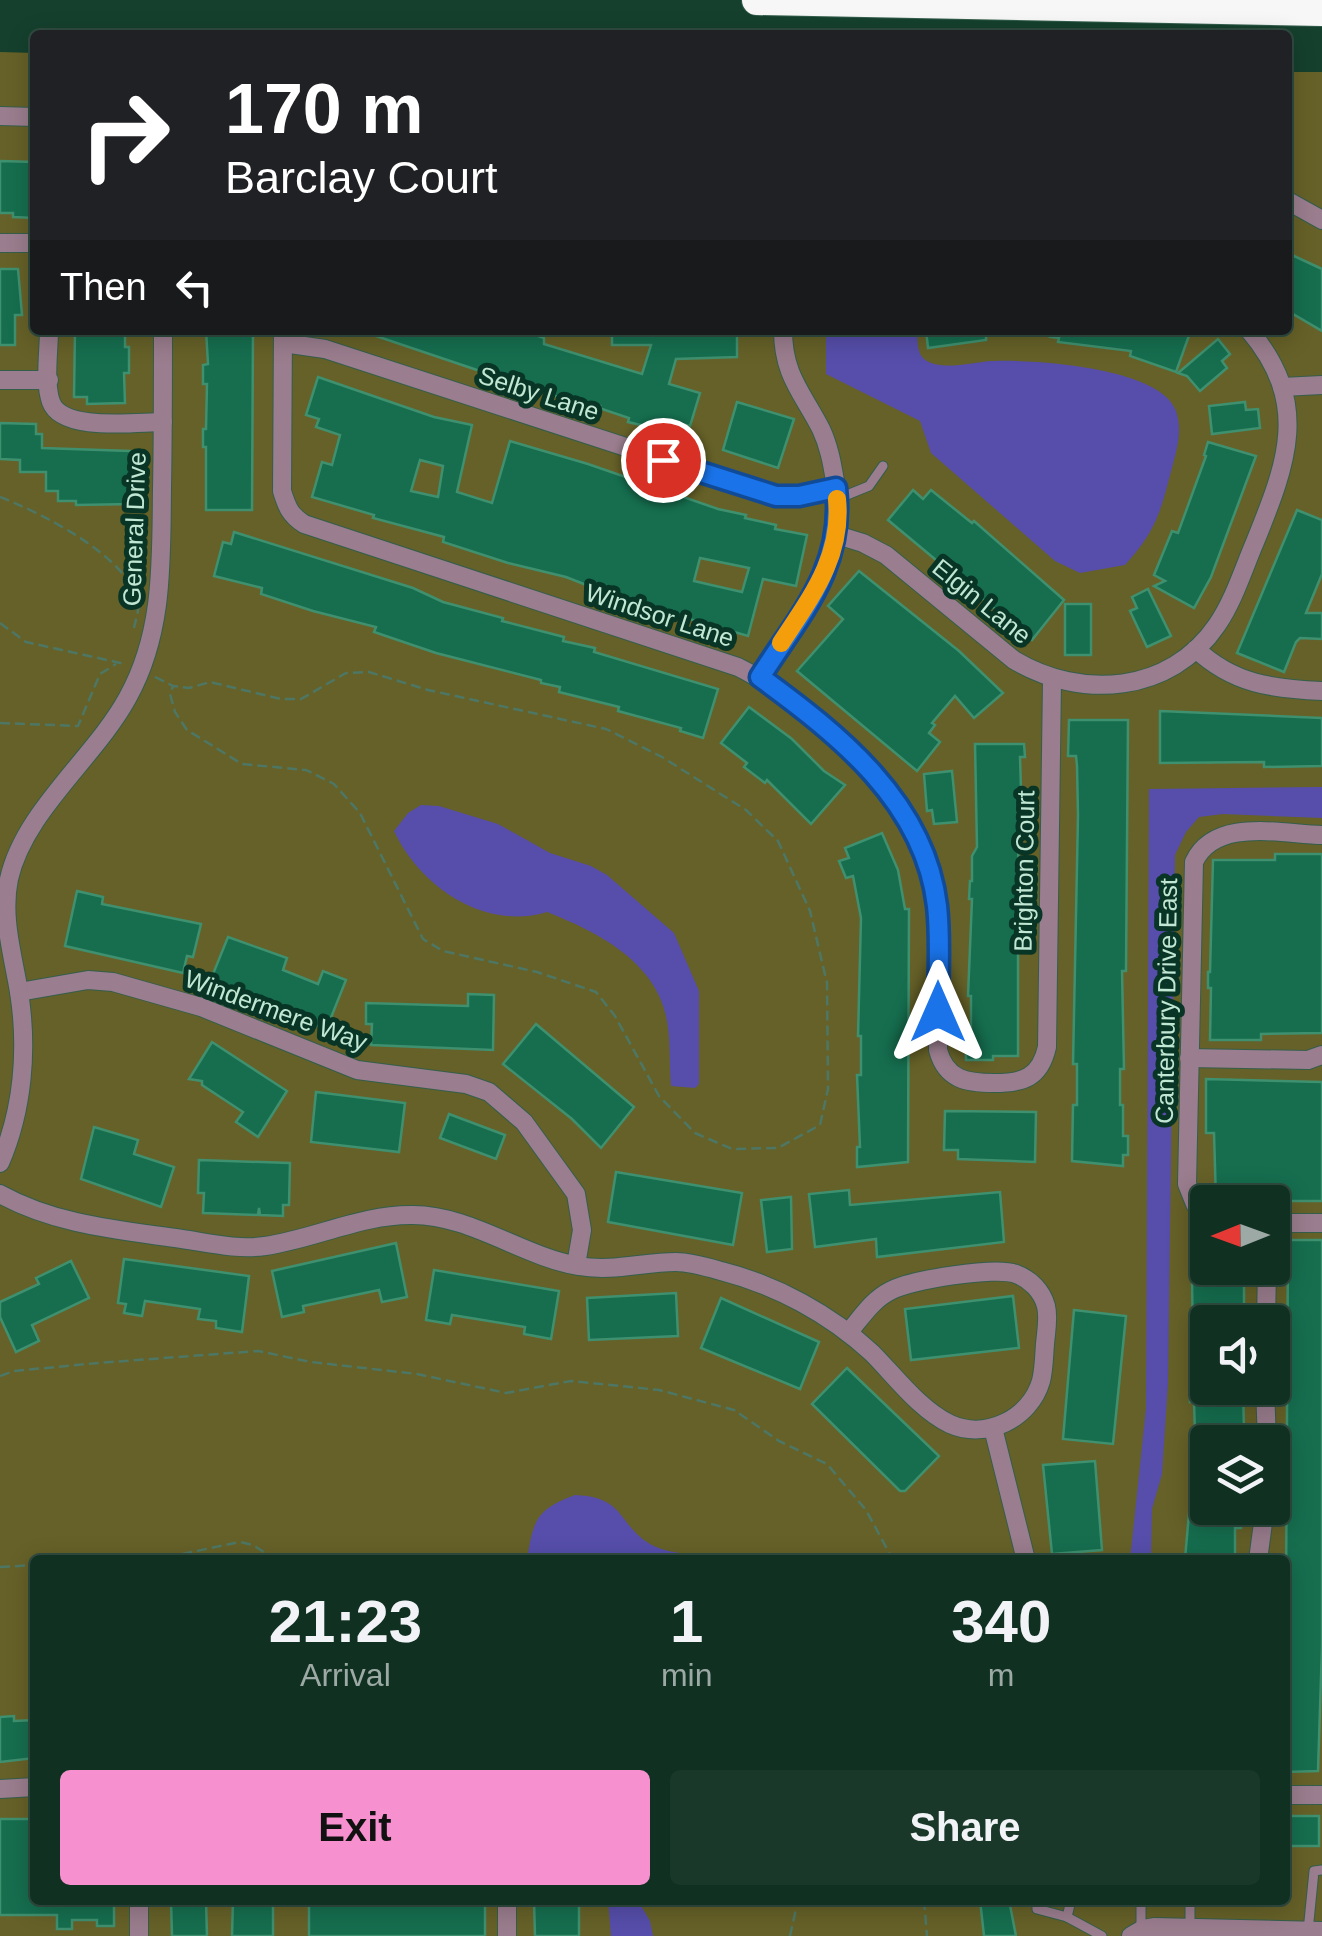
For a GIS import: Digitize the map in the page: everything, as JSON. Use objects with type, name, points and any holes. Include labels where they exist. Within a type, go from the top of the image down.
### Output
[{"type":"highway","points":[[757,0],[1322,10]]},
{"type":"street","points":[[0,116],[30,117]]},
{"type":"street","points":[[1292,203],[1322,220]]},
{"type":"street","points":[[0,242],[30,243]]},
{"type":"street","points":[[50,335],[49,397],[54,408],[68,419],[163,422]]},
{"type":"street","name":"General Drive","points":[[0,1163],[15,1116],[23,1066],[19,992],[4,931],[8,883],[24,838],[112,725],[140,670],[154,628],[161,579],[163,335]]},
{"type":"street","points":[[760,677],[823,578],[837,535],[837,493],[824,434],[788,370],[784,335]]},
{"type":"street","points":[[1252,335],[1268,356],[1282,387],[1289,434],[1280,480],[1228,607],[1196,649],[1221,670],[1245,682],[1322,690]]},
{"type":"street","name":"Selby Lane","points":[[283,336],[776,496],[837,493]]},
{"type":"street","name":"Windsor Lane","points":[[283,336],[282,491],[287,509],[304,524],[760,677],[863,763],[886,787],[915,834],[931,875],[936,904],[941,1062],[952,1075],[974,1083],[1028,1079],[1044,1062]]},
{"type":"street","points":[[0,380],[49,380]]},
{"type":"street","points":[[1282,387],[1322,385]]},
{"type":"street","name":"Elgin Lane","points":[[837,535],[886,556],[1014,660],[1052,680],[1098,687],[1122,685],[1166,670],[1196,649]]},
{"type":"street","name":"Brighton Court","points":[[1044,1062],[1052,680]]},
{"type":"street","name":"Canterbury Drive East","points":[[1190,1192],[1187,1184],[1192,873],[1199,852],[1225,833],[1322,836]]},
{"type":"street","name":"Windermere Way","points":[[19,992],[88,980],[113,982],[201,1006],[357,1070],[466,1084],[489,1092],[516,1112],[576,1194],[582,1230],[576,1266]]},
{"type":"street","points":[[1189,1058],[1308,1060],[1322,1055]]},
{"type":"street","points":[[0,1194],[67,1220],[236,1247],[282,1243],[394,1216],[433,1216],[576,1266],[631,1268],[673,1262],[720,1270],[786,1295],[848,1333],[940,1418],[962,1428],[993,1428],[1014,1418],[1031,1402],[1043,1370],[1046,1306],[1035,1286],[1018,1274],[996,1272],[906,1284],[872,1303],[848,1333]]},
{"type":"street","points":[[1290,1223],[1322,1224]]},
{"type":"street","points":[[993,1428],[1025,1555]]},
{"type":"street","points":[[1259,1555],[1263,1525]]},
{"type":"street","points":[[0,1789],[30,1787]]},
{"type":"street","points":[[1290,1795],[1322,1795]]},
{"type":"street","points":[[138,1905],[138,1936]]},
{"type":"street","points":[[507,1905],[507,1936]]},
{"type":"street","points":[[1136,1933],[1315,1931]]},
{"type":"lane","points":[[837,493],[858,493],[869,486],[884,466]]},
{"type":"lane","points":[[1315,1931],[1314,1871],[1322,1870]]},
{"type":"lane","points":[[1037,1905],[1037,1909],[1067,1917],[1102,1936]]},
{"type":"lane","points":[[1067,1917],[1069,1905]]},
{"type":"lane","points":[[1136,1933],[1140,1905]]},
{"type":"lane","points":[[1191,1905],[1194,1931]]},
{"type":"path","points":[[0,497],[38,511],[97,551],[128,580],[138,605],[131,644]]},
{"type":"path","points":[[0,623],[26,642],[126,664],[129,654]]},
{"type":"path","points":[[0,723],[78,726],[100,674],[118,662]]},
{"type":"path","points":[[140,670],[172,686],[189,688],[210,682],[281,699],[302,699],[346,673],[369,672],[428,690],[606,729],[746,810],[778,841],[810,911],[827,983],[828,1089],[820,1124],[778,1148],[732,1149],[694,1132],[659,1096],[615,1016],[596,992],[537,972],[443,951],[423,939],[404,908],[360,813],[334,784],[306,770],[242,764],[186,730],[175,712],[172,686]]},
{"type":"path","points":[[0,1376],[98,1363],[258,1351],[311,1362],[417,1374],[506,1393],[571,1381],[659,1390],[734,1410],[779,1441],[827,1464],[866,1510],[890,1555]]},
{"type":"path","points":[[177,1555],[240,1542],[268,1555]]},
{"type":"path","points":[[0,1568],[30,1565]]},
{"type":"path","points":[[790,1936],[797,1905]]},
{"type":"path","points":[[924,1905],[927,1936]]},
{"type":"shaded area","points":[[0,52],[30,53],[30,335],[1292,335],[1292,72],[1322,72],[1322,1936],[0,1936]]},
{"type":"shaded area","points":[[826,335],[917,335],[924,359],[939,365],[992,361],[1064,364],[1147,384],[1165,396],[1176,411],[1179,431],[1152,529],[1125,565],[1080,573],[1055,561],[931,453],[920,421],[826,374]]},
{"type":"shaded area","points":[[1322,787],[1322,818],[1223,814],[1199,817],[1175,855],[1168,1383],[1162,1474],[1152,1509],[1151,1555],[1131,1555],[1146,1408],[1149,789]]},
{"type":"shaded area","points":[[421,805],[439,806],[498,824],[550,853],[591,866],[607,875],[674,933],[699,991],[699,1084],[695,1088],[671,1086],[668,1024],[659,996],[636,963],[620,950],[547,912],[501,915],[478,909],[457,900],[420,870],[394,831],[408,813]]},
{"type":"shaded area","points":[[575,1495],[604,1501],[650,1544],[695,1555],[528,1555],[535,1526],[552,1506]]},
{"type":"shaded area","points":[[608,1905],[641,1905],[653,1936],[611,1936]]},
{"type":"building","points":[[0,161],[30,162],[30,218],[0,213]]},
{"type":"building","points":[[1292,255],[1322,269],[1322,331],[1292,313]]},
{"type":"building","points":[[0,269],[18,269],[22,315],[15,315],[15,345],[0,345]]},
{"type":"building","points":[[75,335],[125,335],[129,373],[124,373],[125,403],[87,404],[87,397],[74,397]]},
{"type":"building","points":[[206,335],[253,335],[252,510],[206,510],[203,429],[207,384],[203,384],[203,365],[208,364]]},
{"type":"building","points":[[373,335],[535,335],[544,338],[544,344],[642,374],[651,345],[612,345],[612,335],[737,335],[737,357],[676,359],[669,384],[700,393],[690,426],[682,424],[679,434],[628,422],[629,418],[600,406],[561,398]]},
{"type":"building","points":[[927,335],[986,335],[986,340],[928,348]]},
{"type":"building","points":[[1189,335],[1176,372],[1130,356],[1131,351],[1058,342],[1059,338],[1050,337]]},
{"type":"building","points":[[1218,339],[1230,354],[1222,361],[1227,368],[1200,391],[1187,376],[1178,373]]},
{"type":"building","points":[[318,377],[434,417],[472,425],[457,492],[492,503],[510,441],[746,515],[745,518],[776,525],[775,529],[807,535],[796,586],[763,579],[748,636],[627,601],[566,577],[508,563],[443,542],[444,537],[312,497],[322,462],[332,465],[340,435],[316,427],[319,419],[306,415]],"holes":[[[420,460],[443,466],[438,497],[411,491]],[[700,558],[749,568],[742,592],[694,581]]]},
{"type":"building","points":[[737,402],[794,419],[778,468],[723,450]]},
{"type":"building","points":[[1245,402],[1246,410],[1258,409],[1260,428],[1212,434],[1209,406]]},
{"type":"building","points":[[0,423],[36,424],[36,434],[42,434],[42,448],[130,451],[133,504],[76,505],[76,501],[58,501],[58,491],[46,491],[46,472],[20,472],[20,460],[0,459]]},
{"type":"building","points":[[1208,442],[1256,456],[1211,577],[1194,608],[1154,586],[1165,581],[1154,575],[1172,531],[1178,533]]},
{"type":"building","points":[[913,490],[923,499],[931,490],[974,521],[1064,600],[1032,640],[888,520]]},
{"type":"building","points":[[1297,510],[1322,520],[1322,574],[1306,613],[1322,613],[1322,639],[1300,638],[1284,672],[1237,653]]},
{"type":"building","points":[[234,532],[413,588],[443,602],[503,618],[502,621],[564,637],[563,641],[595,648],[594,652],[718,689],[703,738],[618,711],[619,707],[559,692],[560,687],[541,680],[436,653],[374,632],[376,627],[313,611],[261,594],[262,588],[214,576],[223,542],[231,544]]},
{"type":"building","points":[[859,571],[959,651],[1003,693],[974,718],[955,696],[932,723],[935,725],[929,733],[940,742],[917,771],[797,671],[843,619],[828,606]]},
{"type":"building","points":[[1148,589],[1171,636],[1147,647],[1130,611],[1137,608],[1132,597]]},
{"type":"building","points":[[1065,604],[1091,604],[1091,655],[1065,655]]},
{"type":"building","points":[[749,707],[845,785],[811,824],[767,780],[765,783],[744,767],[747,763],[721,743]]},
{"type":"building","points":[[1160,711],[1322,718],[1322,766],[1160,763]]},
{"type":"building","points":[[1069,720],[1128,720],[1126,971],[1122,971],[1124,1069],[1120,1069],[1120,1105],[1123,1136],[1128,1136],[1128,1155],[1123,1155],[1123,1166],[1072,1161],[1073,1105],[1077,1105],[1077,1064],[1073,1064],[1078,815],[1076,756],[1068,756]]},
{"type":"building","points":[[975,744],[1024,744],[1025,757],[1020,757],[1018,1056],[993,1056],[993,1060],[966,1060],[966,1041],[971,1041],[969,899],[972,856],[977,847]]},
{"type":"building","points":[[952,771],[957,822],[934,824],[932,810],[927,811],[924,774]]},
{"type":"building","points":[[882,833],[898,870],[905,909],[909,909],[908,1162],[857,1167],[861,918],[853,876],[846,878],[839,861],[849,858],[845,848]]},
{"type":"building","points":[[1275,854],[1322,854],[1322,1033],[1261,1034],[1261,1040],[1210,1040],[1208,972],[1213,860],[1275,860]]},
{"type":"building","points":[[77,891],[103,897],[102,904],[201,924],[193,957],[187,956],[183,973],[65,946]]},
{"type":"building","points":[[228,937],[287,958],[283,970],[318,984],[323,971],[346,980],[326,1030],[211,979]]},
{"type":"building","points":[[468,994],[494,995],[493,1050],[371,1045],[372,1024],[366,1024],[366,1003],[468,1006]]},
{"type":"building","points":[[536,1024],[634,1107],[601,1148],[572,1119],[503,1064]]},
{"type":"building","points":[[212,1042],[287,1091],[258,1137],[236,1122],[243,1112],[202,1085],[202,1081],[189,1079]]},
{"type":"building","points":[[1206,1079],[1322,1082],[1322,1201],[1290,1201],[1290,1185],[1216,1185],[1214,1133],[1206,1133]]},
{"type":"building","points":[[316,1092],[405,1103],[399,1152],[311,1142]]},
{"type":"building","points":[[945,1111],[1036,1112],[1035,1162],[958,1159],[958,1150],[944,1150]]},
{"type":"building","points":[[449,1114],[505,1135],[496,1159],[440,1138]]},
{"type":"building","points":[[94,1127],[138,1140],[134,1154],[174,1167],[161,1207],[81,1179]]},
{"type":"building","points":[[199,1160],[290,1163],[289,1205],[283,1205],[283,1216],[260,1215],[259,1208],[258,1215],[203,1213],[204,1193],[198,1193]]},
{"type":"building","points":[[616,1172],[742,1193],[733,1245],[608,1222]]},
{"type":"building","points":[[849,1190],[850,1205],[1000,1192],[1004,1242],[877,1257],[876,1239],[815,1247],[809,1194]]},
{"type":"building","points":[[791,1197],[792,1249],[767,1252],[761,1200]]},
{"type":"building","points":[[1290,1240],[1322,1240],[1322,1646],[1318,1771],[1290,1772],[1290,1555],[1286,1555],[1286,1525],[1290,1525],[1290,1425],[1287,1425]]},
{"type":"building","points":[[396,1243],[407,1297],[382,1302],[379,1290],[303,1306],[304,1312],[282,1317],[272,1271]]},
{"type":"building","points":[[124,1259],[249,1276],[242,1332],[216,1328],[216,1321],[198,1319],[200,1309],[145,1301],[142,1316],[124,1313],[126,1304],[118,1303]]},
{"type":"building","points":[[71,1261],[89,1298],[32,1325],[39,1341],[16,1352],[0,1317],[0,1302],[39,1284],[36,1278]]},
{"type":"building","points":[[434,1270],[559,1291],[551,1339],[524,1334],[525,1327],[452,1315],[450,1324],[426,1320]]},
{"type":"building","points":[[1192,1285],[1244,1285],[1244,1305],[1192,1305]]},
{"type":"building","points":[[676,1293],[678,1336],[589,1340],[587,1298]]},
{"type":"building","points":[[1013,1296],[1019,1348],[911,1360],[905,1309]]},
{"type":"building","points":[[721,1298],[819,1342],[800,1389],[701,1348]]},
{"type":"building","points":[[1074,1310],[1126,1316],[1113,1444],[1063,1439]]},
{"type":"building","points":[[847,1368],[939,1456],[905,1491],[900,1491],[812,1404]]},
{"type":"building","points":[[1194,1405],[1243,1405],[1244,1425],[1195,1425]]},
{"type":"building","points":[[1095,1461],[1102,1550],[1052,1554],[1043,1465]]},
{"type":"building","points":[[1190,1502],[1190,1525],[1241,1525],[1235,1528],[1235,1555],[1185,1555]]},
{"type":"building","points":[[0,1717],[30,1720],[30,1759],[0,1762]]},
{"type":"building","points":[[1290,1816],[1319,1816],[1319,1846],[1290,1846]]},
{"type":"building","points":[[0,1819],[30,1819],[30,1905],[114,1905],[114,1926],[97,1926],[97,1920],[72,1920],[72,1929],[57,1929],[57,1915],[0,1915]]},
{"type":"building","points":[[171,1905],[206,1905],[207,1936],[172,1936]]},
{"type":"building","points":[[233,1905],[273,1905],[273,1936],[232,1936]]},
{"type":"building","points":[[309,1905],[485,1905],[485,1936],[309,1936]]},
{"type":"building","points":[[534,1905],[579,1905],[579,1936],[535,1936]]},
{"type":"building","points":[[981,1905],[1010,1905],[1016,1936],[984,1936]]},
{"type":"slow traffic","points":[[781,643],[832,557],[839,513],[837,499]]},
{"type":"route","points":[[663,460],[787,498],[836,488],[839,513],[832,557],[823,578],[760,677],[863,763],[886,787],[910,824],[931,875],[936,904],[938,1012]]}]
